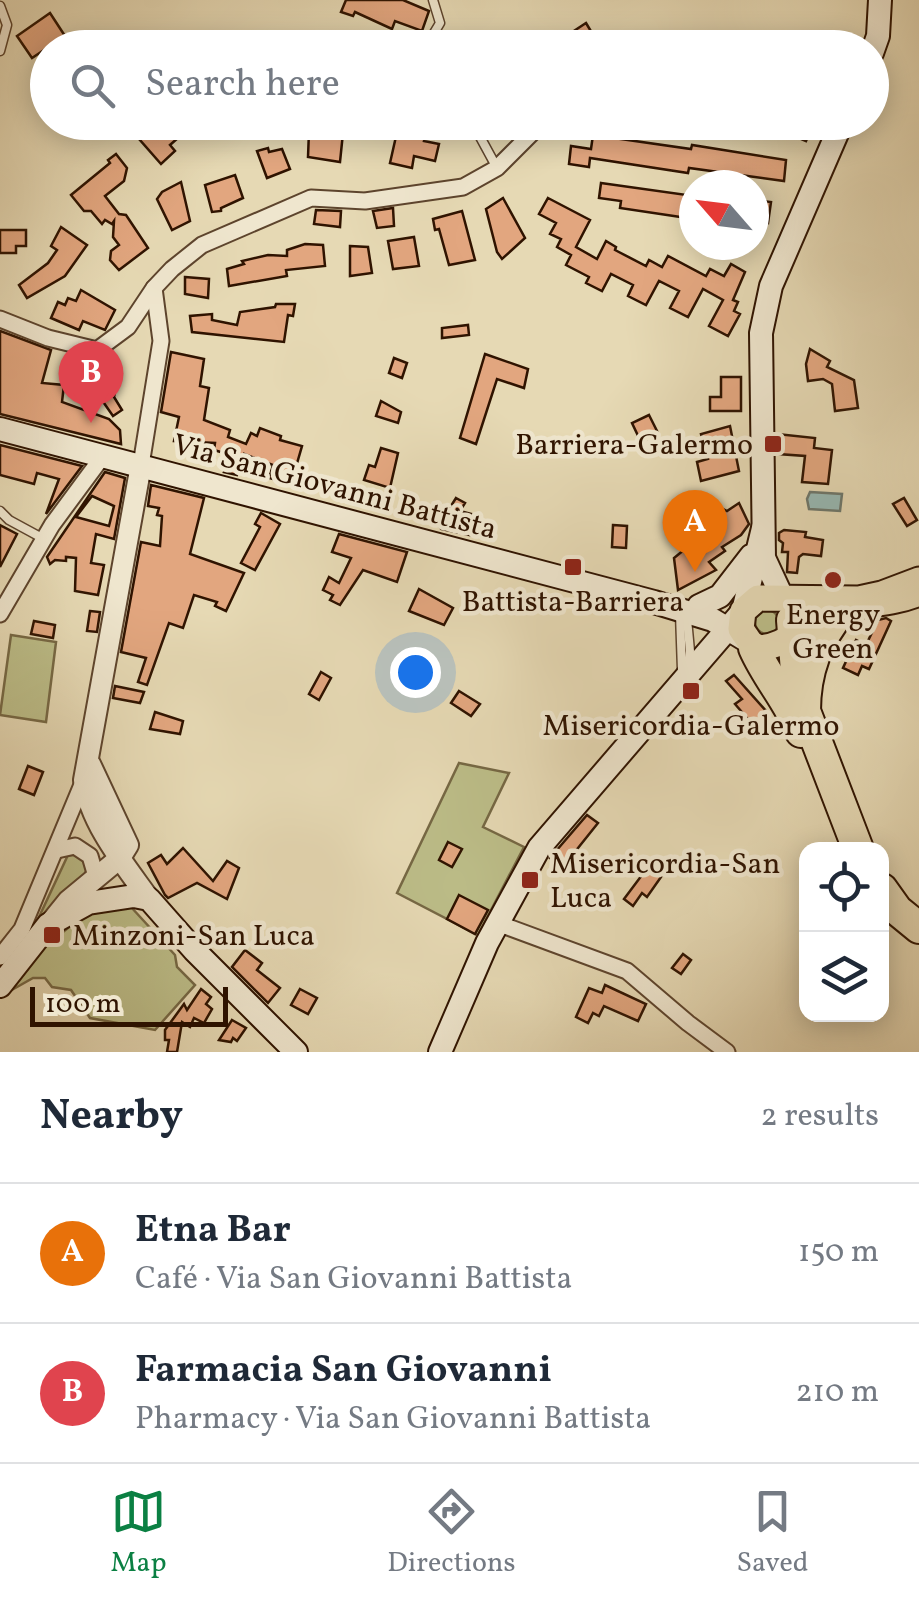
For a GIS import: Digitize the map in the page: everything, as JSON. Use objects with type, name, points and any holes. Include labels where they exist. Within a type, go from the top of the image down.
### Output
[{"type":"highway","points":[[805,711],[812,658],[850,599]]},
{"type":"highway","points":[[771,620],[795,674],[805,711],[855,842]]},
{"type":"highway","points":[[771,620],[794,712],[844,842]]},
{"type":"highway","points":[[889,899],[919,928]]},
{"type":"highway","points":[[889,913],[919,944]]},
{"type":"main road","points":[[878,30],[880,0]]},
{"type":"main road","points":[[771,620],[759,538],[764,308],[834,140]]},
{"type":"main road","name":"Via San Giovanni Battista","points":[[0,429],[713,620],[771,620]]},
{"type":"main road","points":[[704,658],[703,636],[678,610],[720,596],[759,538]]},
{"type":"main road","points":[[759,538],[771,620]]},
{"type":"main road","points":[[440,1052],[498,922],[539,848],[680,680],[704,658],[771,620],[911,588]]},
{"type":"main road","points":[[680,680],[698,677],[715,659],[771,620],[819,618],[850,599],[898,601],[911,588]]},
{"type":"main road","points":[[0,986],[48,925],[88,903],[114,896],[149,900],[296,1052]]},
{"type":"street","points":[[0,319],[48,338],[97,350],[128,327],[154,288],[202,245],[311,198],[365,201],[463,187],[497,168],[525,140]]},
{"type":"street","points":[[0,957],[22,929],[57,850],[90,757],[161,341],[154,288]]},
{"type":"street","points":[[0,614],[44,539],[103,456]]},
{"type":"street","points":[[48,925],[68,901],[125,852],[128,839],[95,777],[90,757]]},
{"type":"street","points":[[84,780],[91,807],[149,900]]},
{"type":"street","points":[[57,850],[75,846],[90,856],[94,864],[93,883]]},
{"type":"street","points":[[498,922],[627,971],[727,1052]]},
{"type":"lane","points":[[433,0],[440,23],[436,30]]},
{"type":"lane","points":[[0,6],[7,25],[0,51]]},
{"type":"lane","points":[[482,140],[497,168]]},
{"type":"lane","points":[[0,511],[44,539]]},
{"type":"lane","points":[[678,610],[680,680]]},
{"type":"green space","points":[[767,610],[776,613],[776,631],[767,634],[758,631],[755,622],[758,613]]},
{"type":"green space","points":[[11,635],[56,642],[46,722],[0,715]]},
{"type":"green space","points":[[459,763],[509,773],[483,827],[524,847],[478,935],[397,893]]},
{"type":"green space","points":[[68,855],[76,855],[85,862],[87,870],[39,917]]},
{"type":"green space","points":[[131,907],[175,955],[177,967],[195,985],[155,1030],[90,1018],[71,990],[52,987],[45,978],[33,978],[10,991],[42,949],[84,915]]},
{"type":"water","points":[[810,492],[842,494],[840,511],[809,509]]},
{"type":"building","points":[[346,0],[403,0],[429,11],[422,30],[395,21],[392,29],[355,12],[353,16],[341,12]]},
{"type":"building","points":[[50,13],[61,30],[30,30],[30,55],[17,36]]},
{"type":"building","points":[[140,140],[176,140],[170,145],[175,151],[161,164]]},
{"type":"building","points":[[309,140],[342,140],[340,162],[308,157]]},
{"type":"building","points":[[395,140],[439,144],[435,161],[414,156],[412,168],[390,163]]},
{"type":"building","points":[[592,140],[628,140],[691,149],[692,145],[786,160],[784,181],[769,179],[769,170],[689,168],[679,172],[590,158],[589,167],[569,164],[571,146],[591,149]]},
{"type":"building","points":[[268,148],[269,152],[282,149],[290,169],[267,178],[257,151]]},
{"type":"building","points":[[116,154],[127,168],[124,181],[105,196],[119,214],[126,215],[148,248],[119,270],[110,260],[111,251],[119,245],[113,237],[114,221],[112,224],[105,220],[102,224],[71,195]]},
{"type":"building","points":[[235,175],[243,198],[212,212],[205,185]]},
{"type":"building","points":[[181,182],[190,221],[172,230],[157,199]]},
{"type":"building","points":[[601,183],[679,194],[679,217],[620,208],[621,201],[599,198]]},
{"type":"building","points":[[503,198],[525,238],[502,259],[486,209]]},
{"type":"building","points":[[548,198],[590,220],[576,247],[597,259],[606,241],[646,266],[649,260],[662,267],[668,256],[706,276],[710,269],[724,276],[731,264],[745,272],[733,300],[738,302],[734,311],[740,314],[728,336],[709,326],[723,300],[703,289],[688,317],[670,308],[679,291],[659,281],[646,305],[628,296],[633,285],[611,274],[602,291],[586,283],[589,277],[566,265],[571,255],[557,247],[561,239],[550,234],[556,223],[539,214]]},
{"type":"building","points":[[393,208],[394,226],[377,228],[373,211]]},
{"type":"building","points":[[316,210],[341,211],[340,227],[314,224]]},
{"type":"building","points":[[462,211],[475,260],[449,265],[433,219]]},
{"type":"building","points":[[61,227],[87,245],[65,276],[27,298],[19,285],[48,263],[57,250],[51,246]]},
{"type":"building","points":[[0,230],[26,230],[26,246],[16,246],[16,253],[0,253]]},
{"type":"building","points":[[414,237],[419,266],[393,269],[388,241]]},
{"type":"building","points":[[305,244],[323,245],[325,266],[286,270],[287,276],[229,286],[227,269],[268,255],[287,256],[287,250]]},
{"type":"building","points":[[350,246],[368,247],[372,273],[350,276]]},
{"type":"building","points":[[185,277],[209,279],[208,298],[185,294]]},
{"type":"building","points":[[81,290],[115,310],[105,330],[83,321],[79,330],[51,318],[58,302],[65,305],[68,298],[76,301]]},
{"type":"building","points":[[295,304],[293,316],[288,315],[284,342],[192,332],[190,316],[212,314],[212,320],[237,325],[240,312]]},
{"type":"building","points":[[468,325],[469,335],[442,338],[442,328]]},
{"type":"building","points":[[0,331],[51,350],[42,383],[64,385],[62,402],[109,419],[120,430],[121,444],[0,414]]},
{"type":"building","points":[[810,349],[830,361],[827,367],[854,380],[858,408],[835,411],[832,384],[823,379],[808,381],[806,364]]},
{"type":"building","points":[[171,352],[204,359],[200,386],[209,388],[204,420],[230,430],[228,437],[246,444],[251,433],[257,436],[260,428],[281,436],[280,440],[302,446],[291,484],[269,478],[273,465],[244,454],[237,475],[224,472],[231,455],[214,450],[215,443],[174,441],[179,417],[161,412]]},
{"type":"building","points":[[485,354],[528,369],[524,388],[497,379],[476,444],[460,438]]},
{"type":"building","points":[[394,358],[407,363],[402,378],[389,373]]},
{"type":"building","points":[[93,368],[119,374],[114,397],[122,410],[113,416],[90,383]]},
{"type":"building","points":[[721,377],[741,377],[741,411],[710,411],[710,397],[721,397]]},
{"type":"building","points":[[381,401],[401,412],[398,423],[376,416]]},
{"type":"building","points":[[649,415],[658,433],[641,442],[632,423]]},
{"type":"building","points":[[730,426],[739,471],[701,481],[697,462],[708,459],[701,434]]},
{"type":"building","points":[[777,434],[815,438],[814,448],[832,450],[828,484],[802,482],[805,456],[778,454]]},
{"type":"building","points":[[0,445],[82,466],[46,514],[59,479],[37,473],[34,484],[0,475]]},
{"type":"building","points":[[381,448],[398,453],[390,488],[364,480],[369,465],[375,467]]},
{"type":"building","points":[[105,472],[125,478],[114,539],[96,534],[91,563],[104,565],[98,595],[75,591],[76,558],[66,557],[66,561],[55,560],[50,564],[47,557]],"holes":[[[92,496],[114,506],[109,526],[76,517]]]},
{"type":"building","points":[[151,485],[204,498],[190,554],[244,573],[226,611],[215,606],[217,602],[194,595],[183,628],[169,623],[147,685],[138,682],[146,658],[121,652],[141,542],[160,546],[162,516],[157,515],[159,508],[148,506]]},
{"type":"building","points":[[456,498],[465,503],[460,511],[471,514],[469,524],[476,526],[474,536],[441,529],[439,525]]},
{"type":"building","points":[[904,498],[917,520],[907,526],[893,504]]},
{"type":"building","points":[[686,503],[694,518],[719,507],[727,511],[739,503],[749,524],[741,535],[722,547],[725,551],[709,562],[716,570],[678,590],[674,558],[685,549],[677,527],[685,523],[677,508]]},
{"type":"building","points":[[261,513],[280,524],[255,570],[241,563],[260,527],[255,524]]},
{"type":"building","points":[[0,525],[17,534],[0,567]]},
{"type":"building","points":[[613,525],[627,526],[626,548],[612,547]]},
{"type":"building","points":[[806,532],[805,537],[823,540],[821,556],[803,554],[797,573],[787,572],[788,552],[782,552],[783,543],[779,540],[779,533]]},
{"type":"building","points":[[339,534],[407,552],[397,582],[363,570],[340,605],[330,600],[333,595],[323,590],[329,577],[339,583],[351,558],[332,552]]},
{"type":"building","points":[[419,589],[453,608],[444,625],[409,611]]},
{"type":"building","points":[[90,611],[100,612],[97,632],[87,631]]},
{"type":"building","points":[[878,620],[891,621],[869,669],[862,666],[858,675],[843,668],[856,640],[866,645]]},
{"type":"building","points":[[34,621],[55,625],[53,638],[31,634]]},
{"type":"building","points":[[321,672],[331,678],[319,700],[309,694]]},
{"type":"building","points":[[734,675],[767,712],[753,725],[735,704],[742,699],[726,681]]},
{"type":"building","points":[[115,686],[144,692],[140,703],[113,698]]},
{"type":"building","points":[[459,691],[480,704],[471,716],[451,703]]},
{"type":"building","points":[[155,712],[183,721],[180,734],[150,729]]},
{"type":"building","points":[[28,766],[43,772],[34,795],[19,789]]},
{"type":"building","points":[[587,815],[598,823],[562,868],[550,858]]},
{"type":"building","points":[[448,842],[462,849],[452,867],[439,860]]},
{"type":"building","points":[[183,848],[213,881],[227,861],[239,868],[227,899],[197,883],[168,898],[165,895],[148,863],[161,855],[167,864]]},
{"type":"building","points":[[648,867],[661,877],[647,897],[642,893],[633,906],[624,899]]},
{"type":"building","points":[[459,895],[488,910],[475,934],[447,919]]},
{"type":"building","points":[[245,950],[262,963],[257,970],[280,988],[268,1003],[232,967]]},
{"type":"building","points":[[683,954],[691,960],[681,974],[672,968]]},
{"type":"building","points":[[605,985],[646,1004],[638,1021],[604,1006],[599,1016],[593,1013],[588,1023],[576,1017],[589,988],[602,993]]},
{"type":"building","points":[[201,989],[211,997],[206,1004],[212,1009],[204,1023],[194,1018],[190,1027],[182,1022],[177,1052],[167,1052],[169,1040],[165,1040],[165,1030],[184,1004],[187,1010]]},
{"type":"building","points":[[300,989],[317,998],[308,1014],[291,1005]]},
{"type":"building","points":[[232,1020],[246,1028],[237,1041],[219,1040]]},
{"type":"place","name":"Farmacia San Giovanni","points":[[91,423]]},
{"type":"place","name":"Barriera-Galermo","points":[[773,444]]},
{"type":"place","name":"Battista-Barriera","points":[[573,567]]},
{"type":"place","name":"Etna Bar","points":[[695,572]]},
{"type":"place","name":"Energy Green","points":[[833,580]]},
{"type":"place","name":"Misericordia-Galermo","points":[[691,691]]},
{"type":"place","name":"Misericordia-San Luca","points":[[530,880]]},
{"type":"place","name":"Minzoni-San Luca","points":[[52,935]]}]
